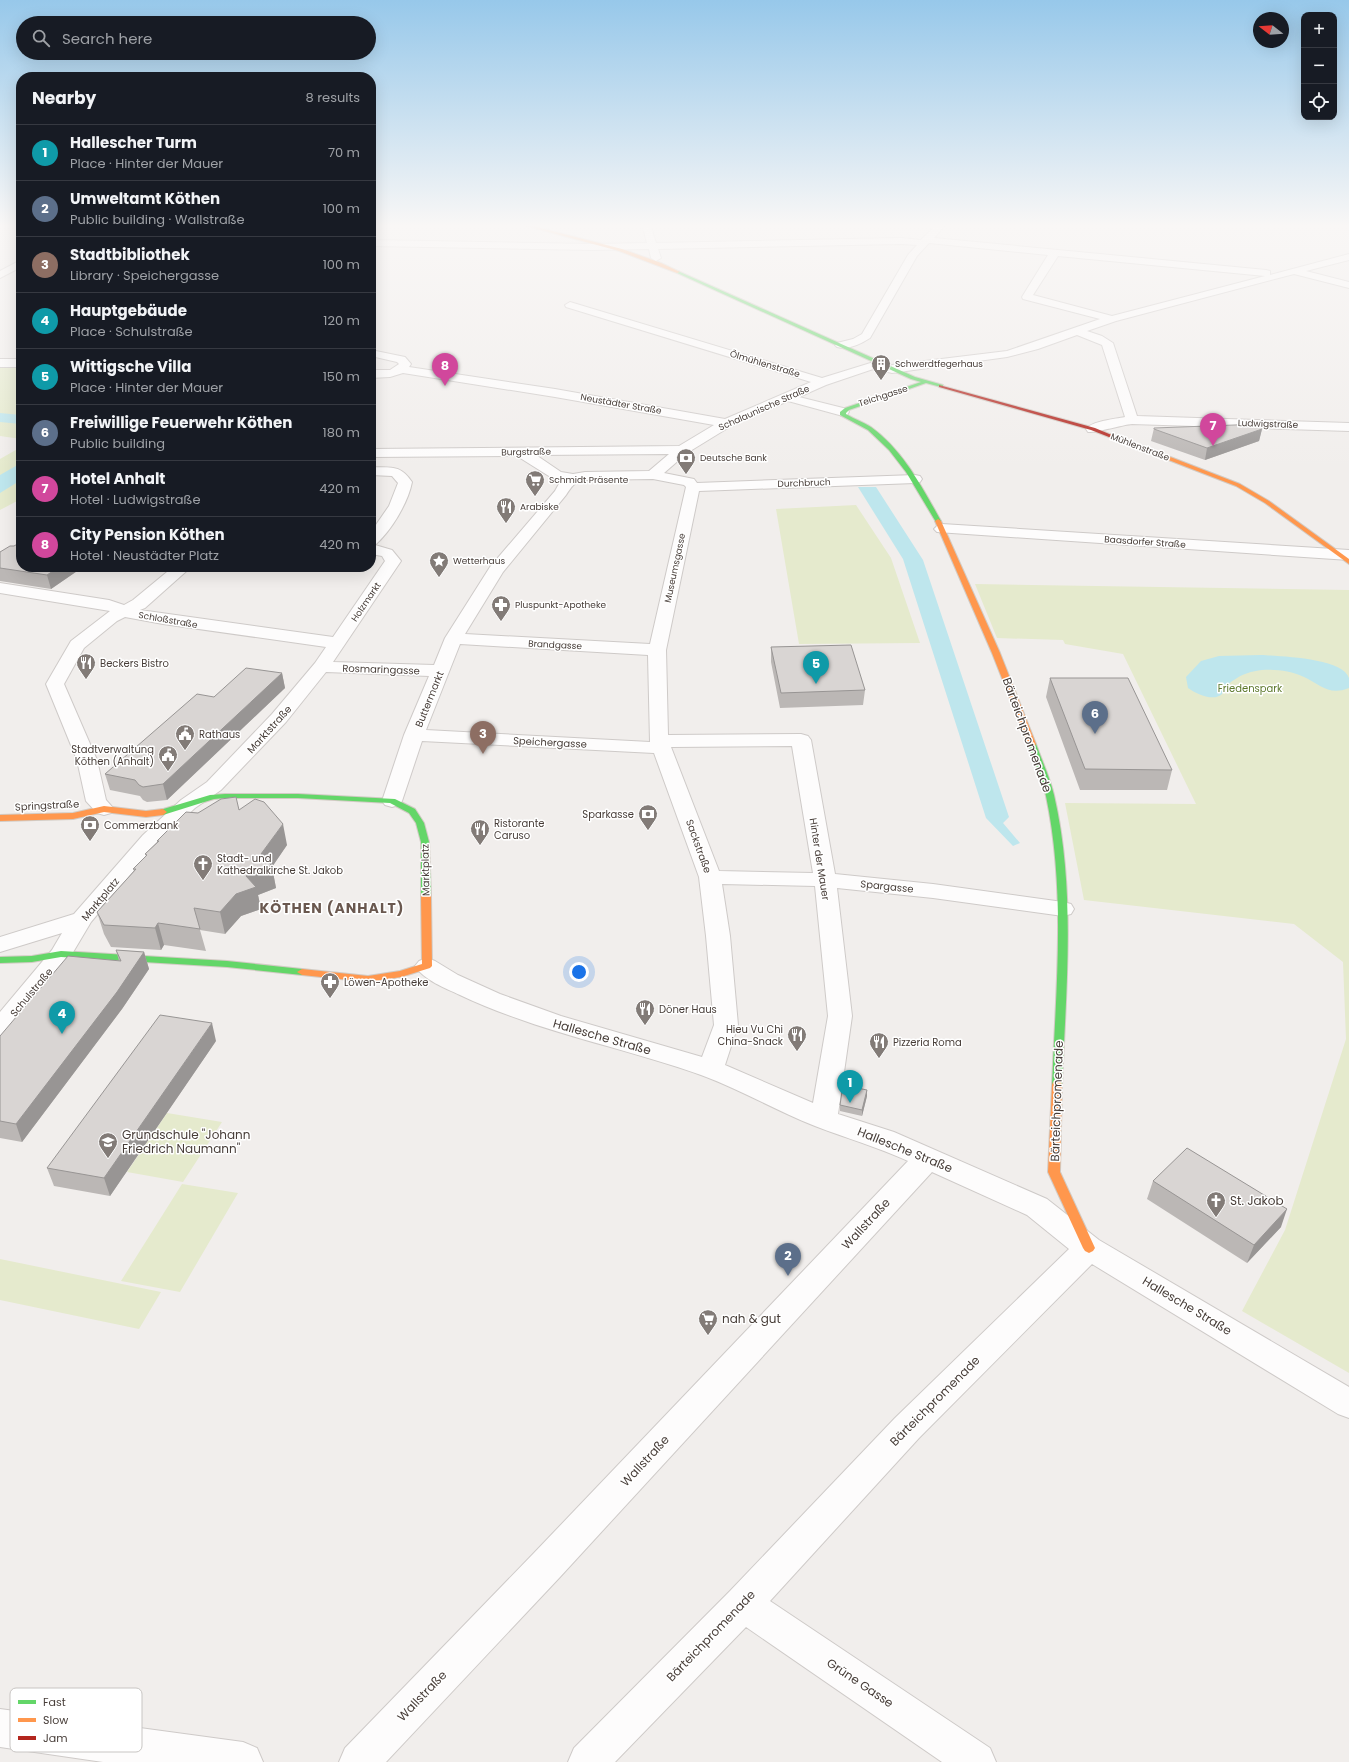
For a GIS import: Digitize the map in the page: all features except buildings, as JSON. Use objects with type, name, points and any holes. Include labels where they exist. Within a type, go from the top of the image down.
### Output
[{"type":"street","name":"Ölmühlenstraße","points":[[575,306],[611,316],[822,382]]},
{"type":"street","name":"Mühlenstraße","points":[[756,306],[925,382],[1093,429],[1238,485],[1261,497],[1345,557]]},
{"type":"street","points":[[841,345],[856,342],[866,336],[883,306]]},
{"type":"street","points":[[1063,306],[1112,319]]},
{"type":"street","name":"Schalaunische Straße","points":[[652,475],[682,450],[726,423],[822,382],[862,368],[1006,354],[1031,348],[1078,332],[1087,326],[1160,306]]},
{"type":"street","points":[[1078,332],[1098,338],[1107,343],[1132,420]]},
{"type":"street","name":"Neustädter Straße","points":[[376,355],[400,364],[726,423]]},
{"type":"street","points":[[0,363],[16,363]]},
{"type":"street","points":[[376,374],[384,374],[400,364]]},
{"type":"street","name":"Teichgasse","points":[[843,412],[846,409],[925,382]]},
{"type":"street","points":[[786,397],[843,412]]},
{"type":"street","name":"Bärteichpromenade","points":[[588,1762],[743,1604],[907,1428],[1089,1248],[1054,1172],[1063,909],[1060,858],[1050,795],[996,653],[942,529],[915,479],[886,444],[870,429],[843,415],[843,412]]},
{"type":"street","name":"Ludwigstraße","points":[[1093,429],[1111,423],[1132,420],[1349,427]]},
{"type":"street","name":"Burgstraße","points":[[376,453],[682,450]]},
{"type":"street","points":[[521,452],[570,478],[652,475],[688,482],[693,487]]},
{"type":"street","points":[[396,472],[410,453]]},
{"type":"street","points":[[376,471],[396,472],[405,482],[404,489],[394,511],[376,535]]},
{"type":"street","name":"Buttermarkt","points":[[392,801],[414,735],[454,638],[475,601],[496,570],[561,492],[570,478]]},
{"type":"street","name":"Durchbruch","points":[[693,487],[915,479]]},
{"type":"street","name":"Museumsgasse","points":[[657,650],[693,487]]},
{"type":"street","name":"Baasdorfer Straße","points":[[942,529],[1345,557]]},
{"type":"street","name":"Holzmarkt","points":[[338,643],[393,561],[387,553],[376,550]]},
{"type":"street","points":[[104,808],[96,801],[87,760],[55,684],[77,645],[111,617],[138,604],[177,572]]},
{"type":"street","name":"Schloßstraße","points":[[0,588],[109,605],[134,614],[219,628],[338,643]]},
{"type":"street","name":"Brandgasse","points":[[454,638],[657,650]]},
{"type":"street","name":"Marktstraße","points":[[188,804],[214,786],[280,718],[321,667],[338,643]]},
{"type":"street","name":"Sackstraße","points":[[657,650],[661,744],[710,877],[718,936],[726,1025],[712,1069]]},
{"type":"street","name":"Rosmaringasse","points":[[321,667],[440,671]]},
{"type":"street","name":"Speichergasse","points":[[414,735],[661,744]]},
{"type":"street","name":"Hinter der Mauer","points":[[661,744],[801,740],[825,880],[840,1016],[824,1119]]},
{"type":"street","name":"Marktplatz","points":[[61,954],[82,919],[150,839],[188,804],[213,797],[225,796],[313,797],[392,801],[412,811],[420,823],[425,842],[427,966]]},
{"type":"street","name":"Springstraße","points":[[0,818],[73,816],[104,808],[146,814],[161,813],[188,804]]},
{"type":"street","name":"Spargasse","points":[[710,877],[825,880],[933,891],[1063,909]]},
{"type":"street","points":[[0,945],[82,919]]},
{"type":"street","points":[[0,960],[32,959],[61,954],[226,964],[368,979],[401,974],[427,966]]},
{"type":"street","name":"Schulstraße","points":[[0,1029],[61,954]]},
{"type":"street","name":"Hallesche Straße","points":[[427,966],[450,981],[491,1000],[552,1022],[712,1069],[824,1119],[884,1139],[1037,1207],[1089,1248],[1349,1404]]},
{"type":"street","name":"Wallstraße","points":[[359,1762],[548,1565],[928,1158]]},
{"type":"street","name":"Grüne Gasse","points":[[743,1604],[976,1762]]},
{"type":"street","points":[[0,1728],[10,1729]]},
{"type":"street","points":[[142,1748],[244,1762]]},
{"type":"green space","points":[[16,367],[16,438],[0,436],[0,368]]},
{"type":"green space","points":[[16,450],[16,502],[0,510],[0,459]]},
{"type":"green space","points":[[856,505],[891,558],[920,643],[799,644],[776,509]]},
{"type":"green space","name":"Friedenspark","points":[[975,584],[1349,590],[1349,1373],[1242,1311],[1285,1230],[1346,1039],[1343,962],[1294,924],[1084,900],[1065,803],[1196,804],[1123,654],[1065,644],[1063,640],[997,638]]},
{"type":"green space","points":[[167,1113],[222,1122],[183,1182],[127,1172]]},
{"type":"green space","points":[[182,1184],[238,1193],[180,1292],[121,1281]]},
{"type":"green space","points":[[0,1259],[161,1292],[139,1329],[0,1300]]},
{"type":"water","points":[[0,413],[16,415],[16,424],[0,422]]},
{"type":"water","points":[[16,466],[16,483],[0,493],[0,475]]},
{"type":"water","points":[[858,487],[876,487],[923,560],[1009,817],[1003,823],[1020,843],[1013,846],[986,818],[903,559]]},
{"type":"water","points":[[1261,655],[1310,659],[1335,666],[1344,671],[1349,678],[1349,688],[1336,691],[1330,690],[1294,673],[1278,670],[1262,670],[1240,676],[1230,683],[1219,696],[1210,697],[1200,695],[1188,688],[1186,677],[1201,661],[1219,656]]},
{"type":"traffic: fast","points":[[754,306],[913,378],[941,386]]},
{"type":"traffic: fast","points":[[925,382],[847,409],[843,412],[843,415],[870,429],[891,448],[909,471],[938,521]]},
{"type":"traffic: fast","points":[[1032,744],[1050,796],[1060,868],[1062,904],[1062,976],[1057,1085]]},
{"type":"traffic: fast","points":[[163,812],[213,797],[225,796],[298,796],[392,801],[412,811],[420,823],[425,842],[426,895]]},
{"type":"traffic: fast","points":[[0,960],[32,959],[61,954],[227,964],[302,972]]},
{"type":"traffic: slow","points":[[1111,436],[1238,485],[1267,502],[1349,562]]},
{"type":"traffic: slow","points":[[938,521],[996,653],[1032,744]]},
{"type":"traffic: slow","points":[[0,818],[73,816],[104,809],[146,814],[163,812]]},
{"type":"traffic: slow","points":[[302,972],[368,979],[401,974],[427,966],[426,895]]},
{"type":"traffic: slow","points":[[1057,1085],[1054,1172],[1089,1248]]},
{"type":"traffic: jam","points":[[941,386],[1093,429],[1111,436]]},
{"type":"place","name":"Schwerdtfegerhaus","points":[[881,381]]},
{"type":"place","name":"City Pension Köthen","points":[[445,386]]},
{"type":"place","name":"Hotel Anhalt","points":[[1213,446]]},
{"type":"place","name":"Deutsche Bank","points":[[686,475]]},
{"type":"place","name":"Schmidt Präsente","points":[[535,497]]},
{"type":"place","name":"Arabiske","points":[[506,524]]},
{"type":"place","name":"Wetterhaus","points":[[439,578]]},
{"type":"place","name":"Pluspunkt-Apotheke","points":[[501,622]]},
{"type":"place","name":"Beckers Bistro","points":[[86,680]]},
{"type":"place","name":"Wittigsche Villa","points":[[816,684]]},
{"type":"place","name":"Freiwillige Feuerwehr Köthen","points":[[1095,734]]},
{"type":"place","name":"Rathaus","points":[[185,751]]},
{"type":"place","name":"Stadtbibliothek","points":[[483,754]]},
{"type":"place","name":"Stadtverwaltung Köthen (Anhalt)","points":[[168,772]]},
{"type":"place","name":"Sparkasse","points":[[648,831]]},
{"type":"place","name":"Commerzbank","points":[[90,842]]},
{"type":"place","name":"Ristorante Caruso","points":[[480,846]]},
{"type":"place","name":"Stadt- und Kathedralkirche St. Jakob","points":[[203,881]]},
{"type":"place","name":"Löwen-Apotheke","points":[[330,999]]},
{"type":"place","name":"Döner Haus","points":[[645,1026]]},
{"type":"place","name":"Hauptgebäude","points":[[62,1034]]},
{"type":"place","name":"Hieu Vu Chi China-Snack","points":[[797,1052]]},
{"type":"place","name":"Pizzeria Roma","points":[[879,1059]]},
{"type":"place","name":"Hallescher Turm","points":[[850,1103]]},
{"type":"place","name":"Grundschule \"Johann Friedrich Naumann\"","points":[[108,1159]]},
{"type":"place","name":"St. Jakob","points":[[1216,1218]]},
{"type":"place","name":"Umweltamt Köthen","points":[[788,1276]]},
{"type":"place","name":"nah & gut","points":[[708,1336]]},
{"type":"district","name":"KÖTHEN (ANHALT)","points":[[332,908]]}]
